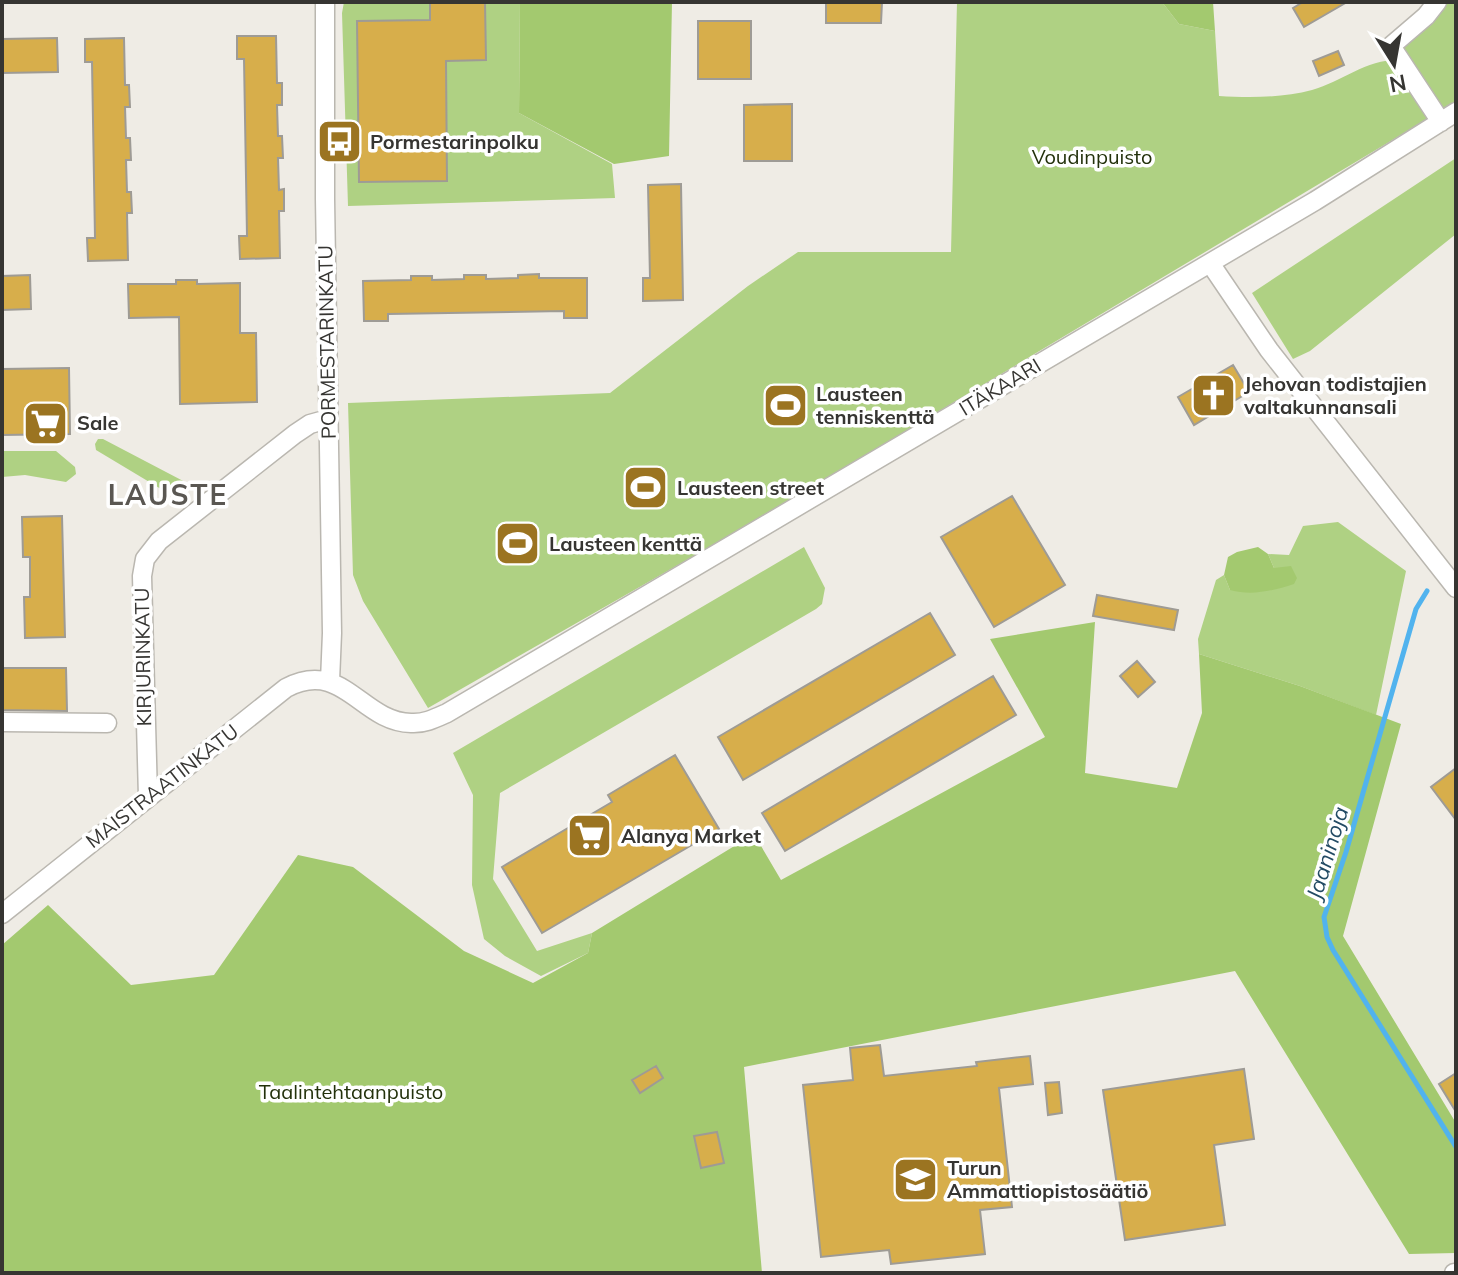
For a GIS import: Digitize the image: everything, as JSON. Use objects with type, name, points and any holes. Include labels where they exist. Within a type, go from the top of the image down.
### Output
[{"type":"street","name":"PORMESTARINKATU","points":[[325,2],[330,681]]},
{"type":"street","points":[[1437,2],[1426,16],[1391,46],[1449,117]]},
{"type":"street","name":"ITÄKAARI","points":[[330,681],[345,688],[384,717],[425,722],[447,713],[1315,201],[1449,117]]},
{"type":"street","points":[[1210,263],[1269,350],[1456,588]]},
{"type":"street","name":"KIRJURINKATU","points":[[148,797],[142,576],[145,559],[159,541],[295,434],[310,424],[328,419]]},
{"type":"street","name":"MAISTRAATINKATU","points":[[2,914],[286,688],[304,681],[330,681]]},
{"type":"street","points":[[2,722],[107,723]]},
{"type":"green space","points":[[344,2],[520,2],[519,113],[612,164],[615,198],[348,206]]},
{"type":"green space","points":[[520,2],[672,2],[669,156],[614,164],[519,113]]},
{"type":"green space","name":"Voudinpuisto","points":[[957,2],[1162,2],[1179,24],[1215,31],[1219,96],[1254,97],[1312,90],[1379,62],[1405,60],[1404,45],[1446,2],[1456,2],[1456,102],[762,517],[428,708],[363,601],[353,575],[348,403],[610,393],[748,286],[798,252],[951,252]]},
{"type":"green space","points":[[1162,2],[1213,2],[1215,31],[1179,24]]},
{"type":"green space","points":[[1456,158],[1456,234],[1310,351],[1293,359],[1252,293]]},
{"type":"green space","points":[[98,439],[187,483],[171,495],[96,450]]},
{"type":"green space","points":[[2,451],[56,451],[75,467],[76,474],[66,482],[25,475],[2,477]]},
{"type":"green space","points":[[1338,522],[1406,571],[1376,715],[1300,686],[1199,654],[1198,639],[1216,580],[1224,575],[1230,590],[1274,568],[1268,554],[1289,555],[1303,526]]},
{"type":"green space","points":[[804,547],[825,588],[822,604],[816,609],[500,793],[493,879],[537,951],[592,933],[588,953],[541,976],[505,956],[484,939],[472,885],[473,795],[453,753]]},
{"type":"green space","points":[[1258,547],[1268,554],[1274,568],[1291,566],[1297,578],[1294,584],[1262,592],[1230,590],[1224,575],[1228,557]]},
{"type":"green space","name":"Taalintehtaanpuisto","points":[[1095,622],[1085,773],[1177,788],[1202,713],[1199,654],[1300,686],[1401,724],[1343,936],[1456,1123],[1456,1253],[1409,1254],[1235,971],[744,1067],[762,1273],[2,1273],[2,945],[48,905],[131,985],[214,975],[298,855],[353,867],[464,951],[533,983],[588,953],[592,933],[754,834],[781,880],[1045,737],[990,639]]},
{"type":"building","points":[[430,2],[485,2],[486,60],[446,61],[447,181],[359,182],[357,21],[430,20]]},
{"type":"building","points":[[826,2],[882,2],[881,23],[826,23]]},
{"type":"building","points":[[1303,2],[1347,2],[1304,27],[1293,8]]},
{"type":"building","points":[[698,21],[751,21],[751,79],[698,79]]},
{"type":"building","points":[[237,36],[276,36],[277,83],[282,83],[282,105],[277,105],[278,136],[282,136],[283,158],[278,158],[279,190],[284,189],[284,211],[279,211],[280,258],[240,259],[239,236],[247,236],[244,59],[237,59]]},
{"type":"building","points":[[57,38],[58,72],[2,73],[2,39]]},
{"type":"building","points":[[124,38],[125,85],[129,85],[130,107],[125,107],[126,138],[130,138],[131,160],[126,160],[127,192],[131,192],[132,213],[127,213],[128,260],[88,261],[87,238],[95,238],[92,62],[85,62],[85,39]]},
{"type":"building","points":[[1338,51],[1344,65],[1319,76],[1313,61]]},
{"type":"building","points":[[792,104],[792,161],[744,161],[744,105]]},
{"type":"building","points":[[681,184],[683,300],[643,301],[643,278],[650,278],[648,185]]},
{"type":"building","points":[[539,274],[539,278],[587,278],[587,318],[564,318],[564,311],[388,314],[388,321],[364,321],[363,281],[411,280],[411,276],[432,276],[432,280],[464,279],[464,275],[486,275],[486,279],[518,278],[518,275]]},
{"type":"building","points":[[30,275],[31,309],[2,310],[2,276]]},
{"type":"building","points":[[176,280],[197,280],[197,284],[240,283],[240,333],[256,333],[257,402],[180,404],[179,317],[129,318],[128,284],[176,284]]},
{"type":"building","name":"Jehovan todistajien valtakunnansali","points":[[1233,365],[1249,392],[1194,425],[1178,397]]},
{"type":"building","points":[[69,368],[70,434],[2,435],[2,369]]},
{"type":"building","points":[[1012,496],[1065,585],[994,627],[941,537]]},
{"type":"building","points":[[62,516],[65,637],[25,638],[24,597],[30,597],[30,557],[23,557],[22,517]]},
{"type":"building","points":[[1097,595],[1178,610],[1174,630],[1093,616]]},
{"type":"building","points":[[930,613],[955,655],[743,780],[718,737]]},
{"type":"building","points":[[1137,661],[1155,682],[1138,697],[1120,676]]},
{"type":"building","points":[[2,668],[66,668],[67,711],[2,710]]},
{"type":"building","points":[[993,676],[1016,715],[785,851],[762,813]]},
{"type":"building","points":[[675,755],[719,829],[542,933],[502,867],[612,802],[608,795]]},
{"type":"building","points":[[1456,768],[1456,820],[1431,787]]},
{"type":"building","name":"Turun Ammattiopistosäätiö","points":[[880,1045],[884,1076],[977,1066],[976,1062],[1030,1056],[1033,1084],[999,1088],[1012,1207],[980,1210],[985,1254],[891,1264],[889,1250],[821,1257],[803,1085],[853,1080],[850,1048]]},
{"type":"building","points":[[656,1066],[663,1078],[640,1093],[632,1080]]},
{"type":"building","points":[[1244,1069],[1254,1139],[1214,1145],[1225,1225],[1125,1240],[1103,1090]]},
{"type":"building","points":[[1456,1073],[1456,1112],[1439,1084]]},
{"type":"building","points":[[1059,1082],[1062,1113],[1048,1115],[1045,1083]]},
{"type":"building","points":[[717,1132],[724,1163],[701,1168],[694,1136]]},
{"type":"waterway","name":"Jaaninoja","points":[[1427,591],[1416,609],[1346,852],[1324,917],[1333,950],[1456,1147]]},
{"type":"place","name":"Pormestarinpolku","points":[[339,142]]},
{"type":"place","name":"Jehovan todistajien valtakunnansali","points":[[1213,395]]},
{"type":"place","name":"Lausteen tenniskenttä","points":[[785,406]]},
{"type":"place","name":"Sale","points":[[46,423]]},
{"type":"place","name":"Lausteen street","points":[[646,488]]},
{"type":"place","name":"Lausteen kenttä","points":[[518,544]]},
{"type":"place","name":"Alanya Market","points":[[590,836]]},
{"type":"place","name":"Turun Ammattiopistosäätiö","points":[[916,1180]]},
{"type":"district","name":"LAUSTE","points":[[168,495]]}]
